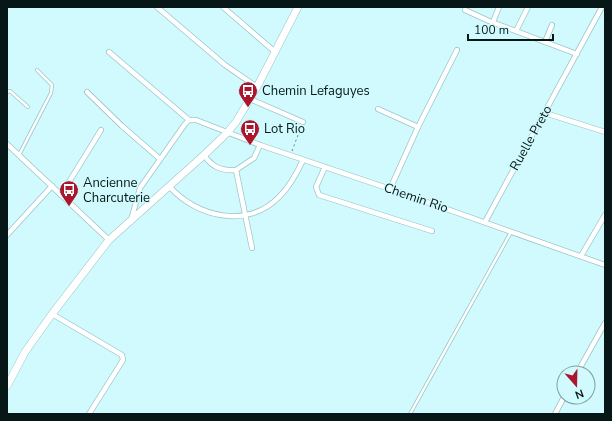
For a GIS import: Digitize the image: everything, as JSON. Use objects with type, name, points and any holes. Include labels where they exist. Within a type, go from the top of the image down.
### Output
[{"type":"main road","points":[[7,386],[25,352],[109,240],[227,133],[250,99],[298,7]]},
{"type":"street","points":[[157,7],[225,65],[256,86]]},
{"type":"street","points":[[223,7],[275,52]]},
{"type":"street","points":[[493,22],[500,7]]},
{"type":"street","points":[[516,31],[528,7]]},
{"type":"street","name":"Ruelle Preto","points":[[485,222],[602,7]]},
{"type":"street","points":[[465,10],[577,54]]},
{"type":"street","points":[[545,42],[552,25]]},
{"type":"street","points":[[390,189],[418,127],[457,50]]},
{"type":"street","points":[[109,52],[189,120],[196,120],[227,133]]},
{"type":"street","points":[[87,92],[122,126],[160,158]]},
{"type":"street","points":[[250,99],[303,122]]},
{"type":"street","points":[[378,109],[418,127]]},
{"type":"street","points":[[545,113],[605,132]]},
{"type":"street","points":[[131,220],[140,188],[160,158],[189,120]]},
{"type":"street","points":[[61,195],[101,130]]},
{"type":"street","name":"Chemin Rio","points":[[227,133],[605,265]]},
{"type":"street","points":[[7,144],[109,240]]},
{"type":"street","points":[[204,155],[210,164],[217,168],[236,170],[254,158],[260,145]]},
{"type":"street","points":[[169,186],[180,198],[196,208],[212,214],[230,217],[244,216],[259,210],[280,197],[293,182],[303,160]]},
{"type":"street","points":[[325,167],[316,187],[319,195],[432,231]]},
{"type":"street","points":[[236,170],[244,216],[252,248]]},
{"type":"street","points":[[7,235],[52,186]]},
{"type":"street","points":[[581,256],[605,215]]},
{"type":"street","points":[[52,314],[122,355],[123,360],[89,414]]},
{"type":"street","points":[[581,365],[605,323]]},
{"type":"street","points":[[555,414],[560,405]]},
{"type":"lane","points":[[18,155],[51,93],[52,85],[37,70]]},
{"type":"lane","points":[[7,92],[10,91],[28,107]]},
{"type":"lane","points":[[410,414],[511,232]]},
{"type":"path","points":[[290,155],[303,122]]},
{"type":"place","name":"Chemin Lefaguyes","points":[[248,108]]},
{"type":"place","name":"Lot Rio","points":[[250,146]]},
{"type":"place","name":"Ancienne Charcuterie","points":[[69,207]]}]
